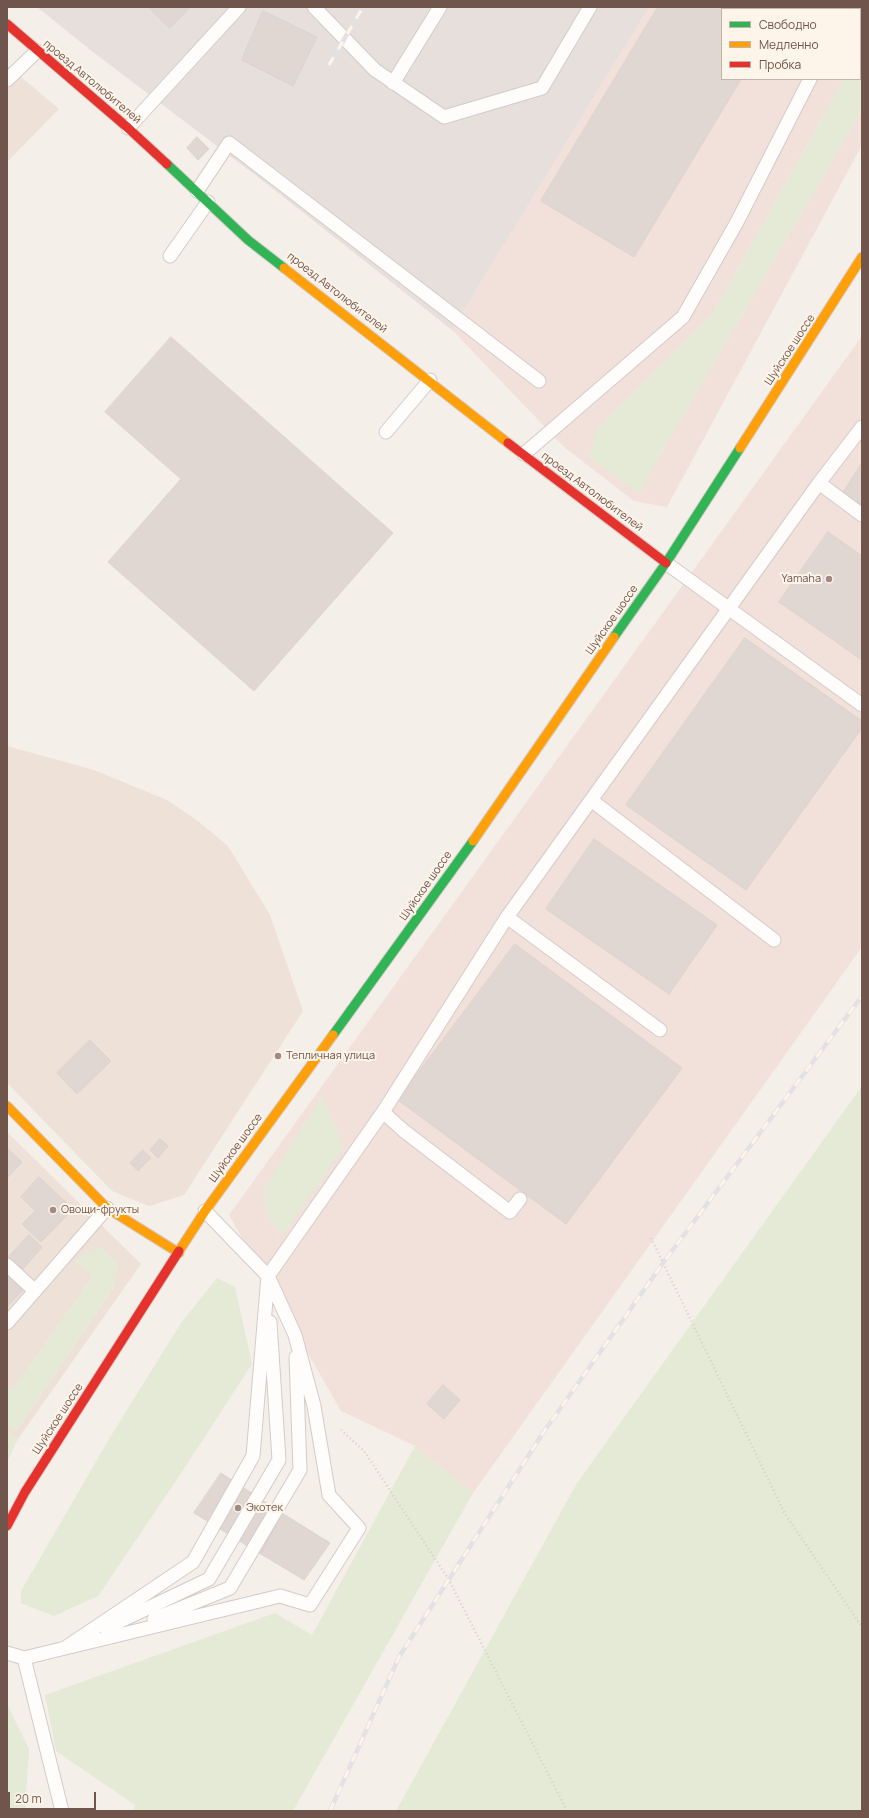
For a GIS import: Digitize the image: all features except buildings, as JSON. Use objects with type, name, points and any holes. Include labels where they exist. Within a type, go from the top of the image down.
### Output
[{"type":"main road","name":"проезд Автолюбителей","points":[[7,24],[128,128],[248,240],[666,563]]},
{"type":"main road","name":"Шуйское шоссе","points":[[7,1526],[25,1492],[205,1211],[437,892],[666,563],[825,317],[862,257]]},
{"type":"main road","points":[[7,1106],[107,1208],[179,1253]]},
{"type":"lane","points":[[128,128],[239,7]]},
{"type":"lane","points":[[314,7],[375,70],[444,118],[542,88],[590,7]]},
{"type":"lane","points":[[394,83],[440,7]]},
{"type":"lane","points":[[7,80],[37,51]]},
{"type":"lane","points":[[524,454],[682,317],[737,222],[809,80]]},
{"type":"lane","points":[[197,191],[229,143],[539,381]]},
{"type":"lane","points":[[170,256],[208,202]]},
{"type":"lane","points":[[386,432],[430,380]]},
{"type":"lane","points":[[64,1648],[193,1562],[253,1456],[268,1276],[383,1112],[507,917],[819,483],[862,427]]},
{"type":"lane","points":[[819,483],[862,515]]},
{"type":"lane","points":[[666,563],[862,705]]},
{"type":"lane","points":[[591,800],[774,940]]},
{"type":"lane","points":[[507,917],[660,1030]]},
{"type":"lane","points":[[383,1112],[404,1131],[510,1212],[520,1199]]},
{"type":"lane","points":[[7,1323],[107,1208]]},
{"type":"lane","points":[[7,1653],[24,1658],[280,1596],[310,1605],[359,1528],[328,1495],[314,1406],[295,1335],[268,1276],[205,1211]]},
{"type":"lane","points":[[7,1264],[35,1291]]},
{"type":"lane","points":[[64,1648],[209,1578],[279,1460],[268,1276]]},
{"type":"lane","points":[[117,1635],[230,1588],[300,1470],[295,1335]]},
{"type":"lane","points":[[24,1658],[62,1811]]},
{"type":"path","points":[[651,1238],[785,1514],[862,1627]]},
{"type":"path","points":[[314,1406],[364,1451],[449,1580],[567,1811]]},
{"type":"shaded area","points":[[37,7],[649,7],[452,330],[267,184],[93,52]]},
{"type":"shaded area","points":[[649,7],[862,7],[861,50],[861,8],[721,8],[721,80],[843,80],[713,313],[597,428],[640,493],[654,465],[862,110],[862,145],[667,507],[634,501],[564,447],[452,330]]},
{"type":"shaded area","points":[[7,65],[59,109],[7,162]]},
{"type":"shaded area","points":[[862,336],[862,947],[473,1493],[415,1446],[341,1411],[229,1215]]},
{"type":"shaded area","points":[[7,746],[94,770],[167,800],[198,821],[228,846],[270,915],[303,1011],[184,1195],[149,1206],[112,1191],[7,1083]]},
{"type":"shaded area","points":[[7,1132],[141,1264],[18,1439],[7,1431],[7,1424],[16,1431],[115,1285],[75,1261],[93,1276],[13,1390],[7,1386]]},
{"type":"green space","points":[[862,48],[862,110],[654,465],[640,493],[589,458],[597,428],[713,313],[843,80],[861,80]]},
{"type":"green space","points":[[862,1086],[862,1811],[396,1811],[577,1483]]},
{"type":"green space","points":[[322,1096],[344,1147],[283,1235],[266,1214],[264,1188]]},
{"type":"green space","points":[[101,1247],[118,1262],[115,1285],[16,1431],[7,1424],[7,1386],[13,1390],[93,1276],[74,1261]]},
{"type":"green space","points":[[217,1278],[235,1287],[252,1364],[180,1475],[98,1596],[54,1616],[21,1603],[21,1591],[112,1434],[181,1323]]},
{"type":"green space","points":[[7,1431],[18,1439],[7,1462]]},
{"type":"green space","points":[[415,1446],[473,1493],[293,1811],[133,1811],[135,1805],[56,1751],[45,1695],[275,1613],[312,1635]]},
{"type":"green space","points":[[7,1704],[29,1749],[25,1811],[7,1811]]},
{"type":"railway","points":[[329,65],[363,7]]},
{"type":"railway","points":[[330,1811],[399,1657],[543,1433],[663,1263],[862,996]]},
{"type":"traffic: fast","points":[[167,164],[248,240],[284,268]]},
{"type":"traffic: fast","points":[[614,637],[666,563],[740,448]]},
{"type":"traffic: fast","points":[[333,1035],[473,841]]},
{"type":"traffic: slow","points":[[740,448],[862,257]]},
{"type":"traffic: slow","points":[[284,268],[508,443]]},
{"type":"traffic: slow","points":[[473,841],[614,637]]},
{"type":"traffic: slow","points":[[179,1251],[205,1211],[333,1035]]},
{"type":"traffic: slow","points":[[7,1106],[107,1208],[179,1253]]},
{"type":"traffic: jam","points":[[7,24],[128,128],[167,164]]},
{"type":"traffic: jam","points":[[508,443],[666,563]]},
{"type":"traffic: jam","points":[[7,1526],[25,1492],[179,1251]]},
{"type":"place","name":"Yamaha","points":[[829,579]]},
{"type":"place","name":"Тепличная улица","points":[[278,1056]]},
{"type":"place","name":"Овощи-фрукты","points":[[53,1210]]},
{"type":"place","name":"Экотек","points":[[238,1508]]}]
